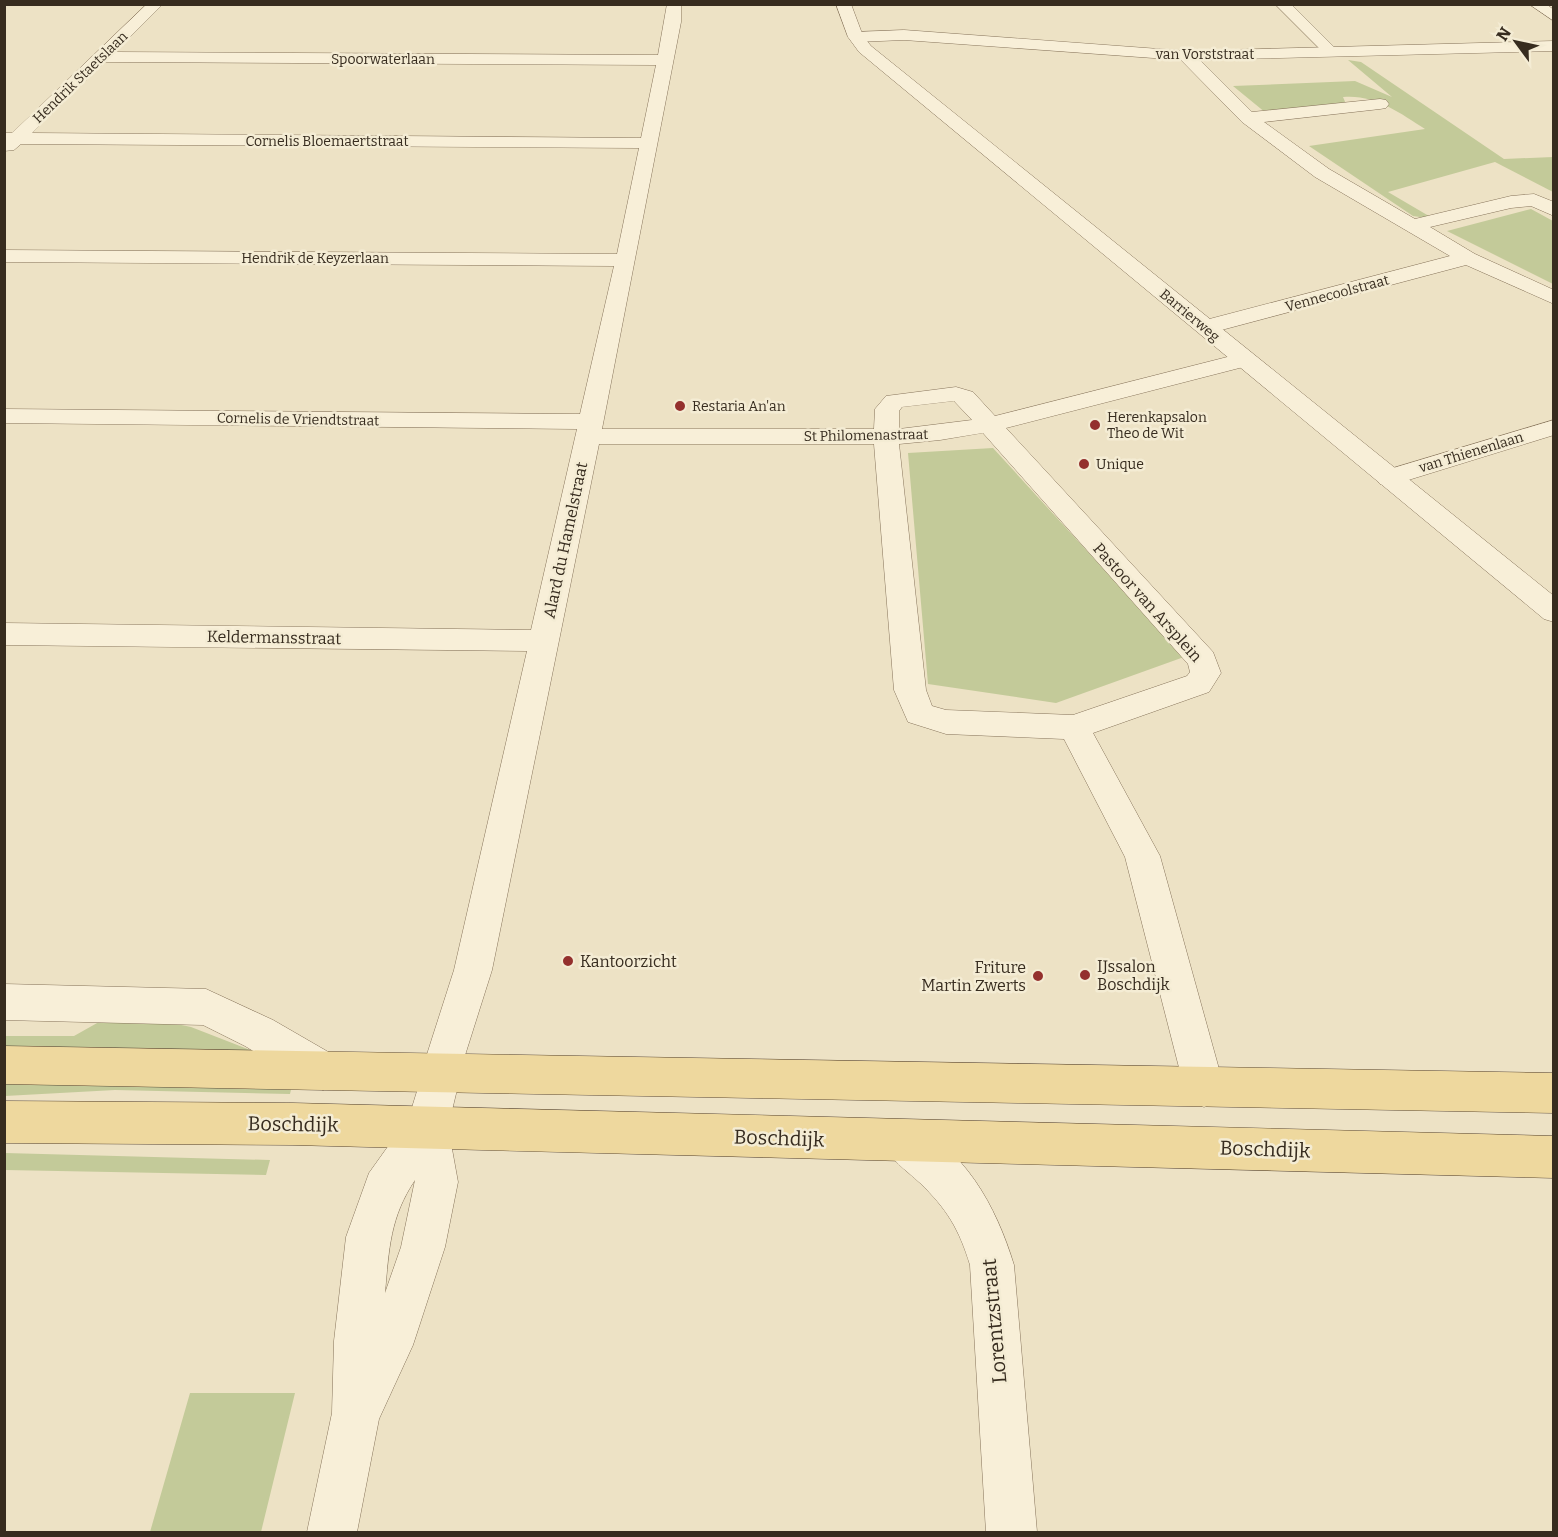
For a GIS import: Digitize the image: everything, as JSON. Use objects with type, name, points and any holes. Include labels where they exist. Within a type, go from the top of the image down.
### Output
[{"type":"main road","points":[[4,1065],[1554,1093]]},
{"type":"main road","name":"Boschdijk","points":[[4,1122],[427,1127],[904,1142],[1220,1147],[1554,1157]]},
{"type":"street","name":"Hendrik Staetslaan","points":[[8,142],[156,4]]},
{"type":"street","name":"Alard du Hamelstraat","points":[[427,1127],[472,970],[626,260],[674,4]]},
{"type":"street","name":"Barrierweg","points":[[843,4],[856,36],[874,57],[1554,612]]},
{"type":"street","points":[[1282,4],[1331,52]]},
{"type":"street","points":[[1536,4],[1554,17]]},
{"type":"street","name":"van Vorststraat","points":[[856,36],[904,35],[1186,56],[1554,46]]},
{"type":"street","points":[[1186,56],[1248,118],[1322,173],[1468,258],[1554,298]]},
{"type":"street","name":"Spoorwaterlaan","points":[[100,57],[665,60]]},
{"type":"street","points":[[1248,118],[1380,104]]},
{"type":"street","name":"Cornelis Bloemaertstraat","points":[[8,142],[649,143]]},
{"type":"street","points":[[1414,225],[1511,202],[1534,200],[1554,210]]},
{"type":"street","name":"Hendrik de Keyzerlaan","points":[[6,258],[626,260]]},
{"type":"street","name":"Vennecoolstraat","points":[[1206,327],[1468,258]]},
{"type":"street","name":"St Philomenastraat","points":[[589,429],[885,437],[940,433],[988,425],[1243,360]]},
{"type":"street","name":"Pastoor van Arsplein","points":[[956,394],[964,397],[988,425],[1203,660],[1206,673],[1198,684],[1074,728],[946,722],[919,714],[910,690],[885,437],[887,409],[895,401],[956,394]]},
{"type":"street","name":"Cornelis de Vriendtstraat","points":[[4,416],[589,429]]},
{"type":"street","name":"van Thienenlaan","points":[[1389,478],[1554,427]]},
{"type":"street","name":"Keldermansstraat","points":[[4,634],[543,641]]},
{"type":"street","points":[[1074,728],[1142,856],[1204,1087]]},
{"type":"street","points":[[4,1002],[206,1007],[259,1033],[323,1071]]},
{"type":"street","points":[[332,1533],[356,1413],[390,1345],[423,1247],[437,1182],[427,1127]]},
{"type":"street","name":"Lorentzstraat","points":[[904,1142],[939,1170],[967,1203],[980,1226],[992,1265],[1012,1533]]},
{"type":"green space","points":[[1348,60],[1361,62],[1504,159],[1553,157],[1553,192],[1495,162],[1388,192],[1434,219],[1413,216],[1309,146],[1425,129],[1406,116],[1365,98],[1343,97],[1346,104],[1266,113],[1233,86],[1355,81],[1392,97]]},
{"type":"green space","points":[[1531,209],[1553,221],[1553,284],[1447,231]]},
{"type":"green space","points":[[993,448],[1184,657],[1056,703],[928,684],[908,453]]},
{"type":"green space","points":[[106,1018],[158,1020],[191,1027],[258,1053],[5,1054],[5,1036],[74,1036]]},
{"type":"green space","points":[[5,1076],[293,1081],[290,1094],[115,1090],[5,1096]]},
{"type":"green space","points":[[5,1153],[270,1160],[266,1175],[5,1170]]},
{"type":"green space","points":[[190,1393],[295,1393],[261,1532],[150,1532]]},
{"type":"place","name":"Restaria An'an","points":[[680,406]]},
{"type":"place","name":"Herenkapsalon Theo de Wit","points":[[1095,425]]},
{"type":"place","name":"Unique","points":[[1084,464]]},
{"type":"place","name":"Kantoorzicht","points":[[568,961]]},
{"type":"place","name":"IJssalon Boschdijk","points":[[1085,975]]},
{"type":"place","name":"Friture Martin Zwerts","points":[[1038,976]]}]
